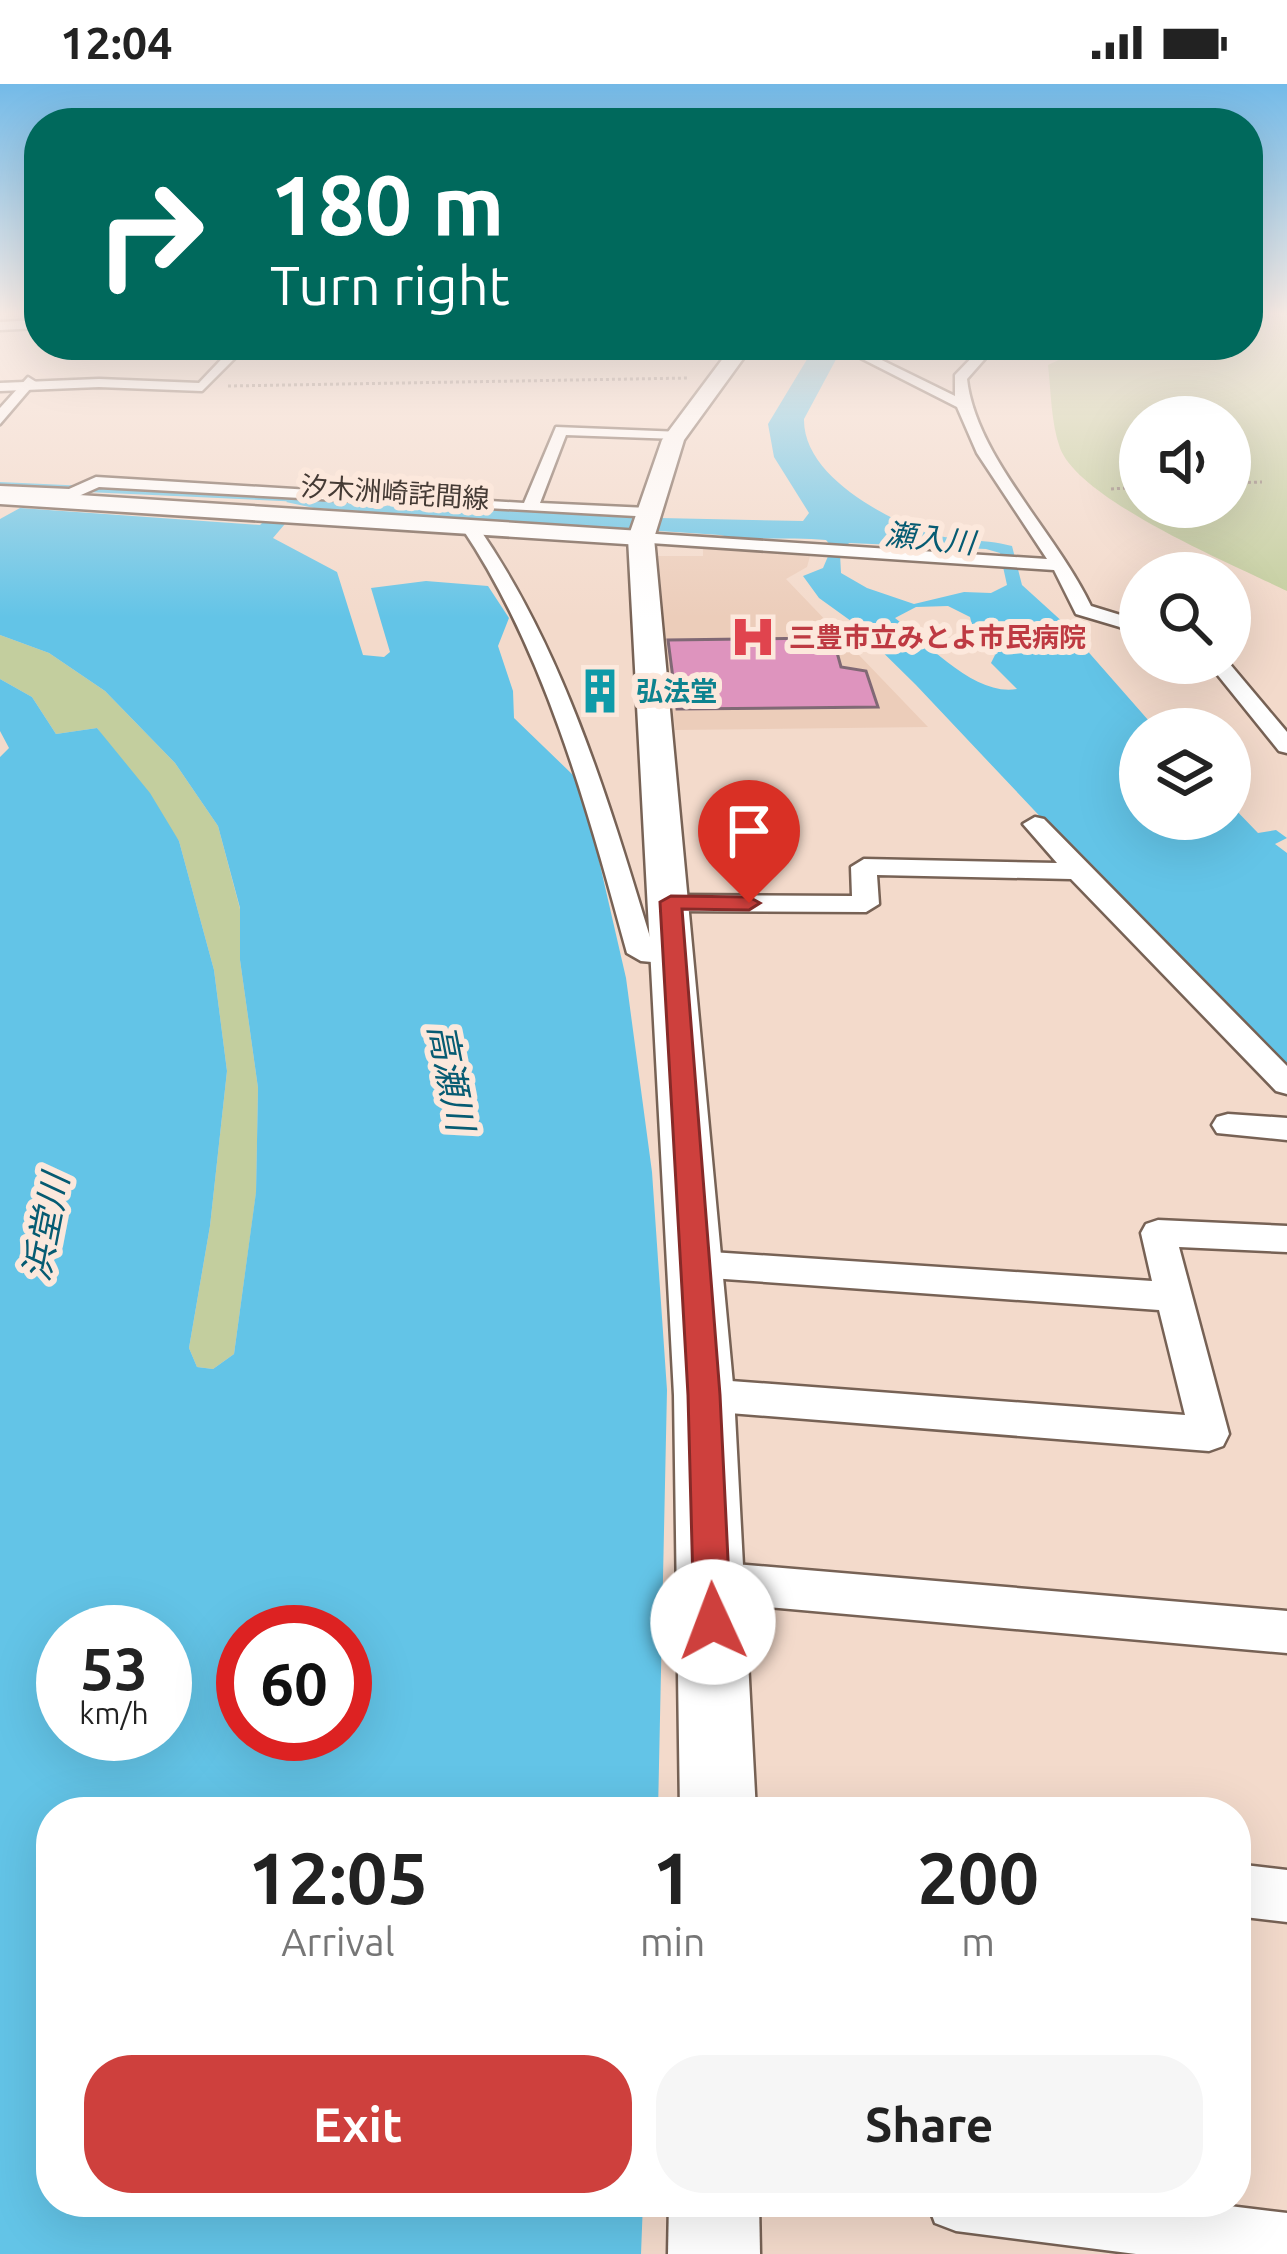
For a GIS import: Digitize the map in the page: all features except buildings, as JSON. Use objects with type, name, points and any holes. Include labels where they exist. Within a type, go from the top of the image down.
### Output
[{"type":"main road","points":[[690,415],[677,434],[645,525],[643,609],[671,902],[696,1264],[718,1797]]},
{"type":"main road","name":"汐木洲崎詫間線","points":[[0,494],[470,527],[645,525]]},
{"type":"main road","points":[[714,2217],[714,2254]]},
{"type":"street","points":[[967,415],[980,449],[1059,565],[1083,610],[1119,620]]},
{"type":"street","points":[[530,508],[561,430],[677,434]]},
{"type":"street","points":[[0,494],[88,488],[530,508],[786,546],[1059,565]]},
{"type":"street","points":[[470,527],[497,567],[588,770],[641,953],[675,959]]},
{"type":"street","points":[[1236,684],[1282,736]]},
{"type":"street","points":[[1035,824],[1287,1084]]},
{"type":"street","points":[[671,902],[866,904],[864,867],[1078,871]]},
{"type":"street","points":[[1228,1126],[1287,1129]]},
{"type":"street","points":[[704,1395],[1208,1434],[1158,1233],[1287,1239]]},
{"type":"street","points":[[696,1264],[1174,1297]]},
{"type":"street","points":[[711,1582],[1287,1632]]},
{"type":"street","points":[[1251,1892],[1287,1896]]},
{"type":"street","points":[[1062,2217],[1259,2245]]},
{"type":"path","points":[[1251,482],[1262,482]]},
{"type":"path","points":[[1111,489],[1119,489]]},
{"type":"shaded area","name":"三豊市立みとよ市民病院","points":[[703,545],[812,549],[807,567],[786,579],[928,727],[675,730],[658,556],[703,556]]},
{"type":"green space","points":[[1053,415],[1119,415],[1119,505],[1073,468],[1060,448]]},
{"type":"green space","points":[[1251,415],[1287,415],[1287,591],[1251,574],[1251,552],[1205,552],[1158,528],[1251,528]]},
{"type":"green space","points":[[0,635],[49,653],[105,691],[175,763],[218,826],[240,909],[240,960],[258,1088],[256,1193],[234,1354],[213,1369],[197,1367],[189,1348],[210,1226],[227,1071],[214,970],[179,841],[97,728],[56,734],[32,697],[0,679]]},
{"type":"water","name":"瀬入川","points":[[773,415],[806,415],[807,438],[815,456],[863,501],[919,530],[1012,546],[1022,585],[1087,644],[1084,647],[1138,708],[1119,708],[1119,840],[1251,840],[1251,826],[1258,833],[1276,830],[1287,838],[1275,844],[1287,853],[1287,1065],[1083,862],[916,685],[851,621],[819,598],[803,576],[823,568],[832,547],[826,540],[314,508],[286,502],[294,495],[615,517],[803,521],[809,513],[774,457],[768,424]],"holes":[[[849,543],[1000,553],[1007,585],[991,593],[964,592],[914,604],[867,588],[841,573],[840,554]],[[948,606],[970,617],[972,625],[984,633],[985,647],[995,655],[991,663],[1017,689],[985,685],[968,676],[895,618],[916,607]]]},
{"type":"water","points":[[20,508],[260,525],[269,516],[290,518],[273,538],[337,572],[363,655],[384,657],[390,652],[371,588],[426,581],[488,586],[509,618],[498,646],[513,691],[514,718],[573,775],[586,804],[626,978],[652,1172],[667,1390],[658,1797],[36,1797],[36,2217],[642,2217],[641,2254],[0,2254],[0,757],[9,748],[0,731],[0,679],[32,697],[56,734],[97,728],[150,793],[179,841],[214,970],[227,1071],[210,1226],[189,1348],[197,1367],[213,1369],[234,1354],[256,1192],[258,1088],[240,960],[240,908],[218,826],[175,763],[105,691],[49,653],[0,635],[0,519]]},
{"type":"waterway","points":[[0,485],[302,499]]},
{"type":"place","name":"三豊市立みとよ市民病院","points":[[753,637]]},
{"type":"place","name":"弘法堂","points":[[600,691]]},
{"type":"route","points":[[713,1622],[704,1395],[671,902],[749,903]]},
{"type":"water label","name":"高瀬川","points":[[452,1077]]},
{"type":"water label","name":"浜堂川","points":[[45,1227]]}]
